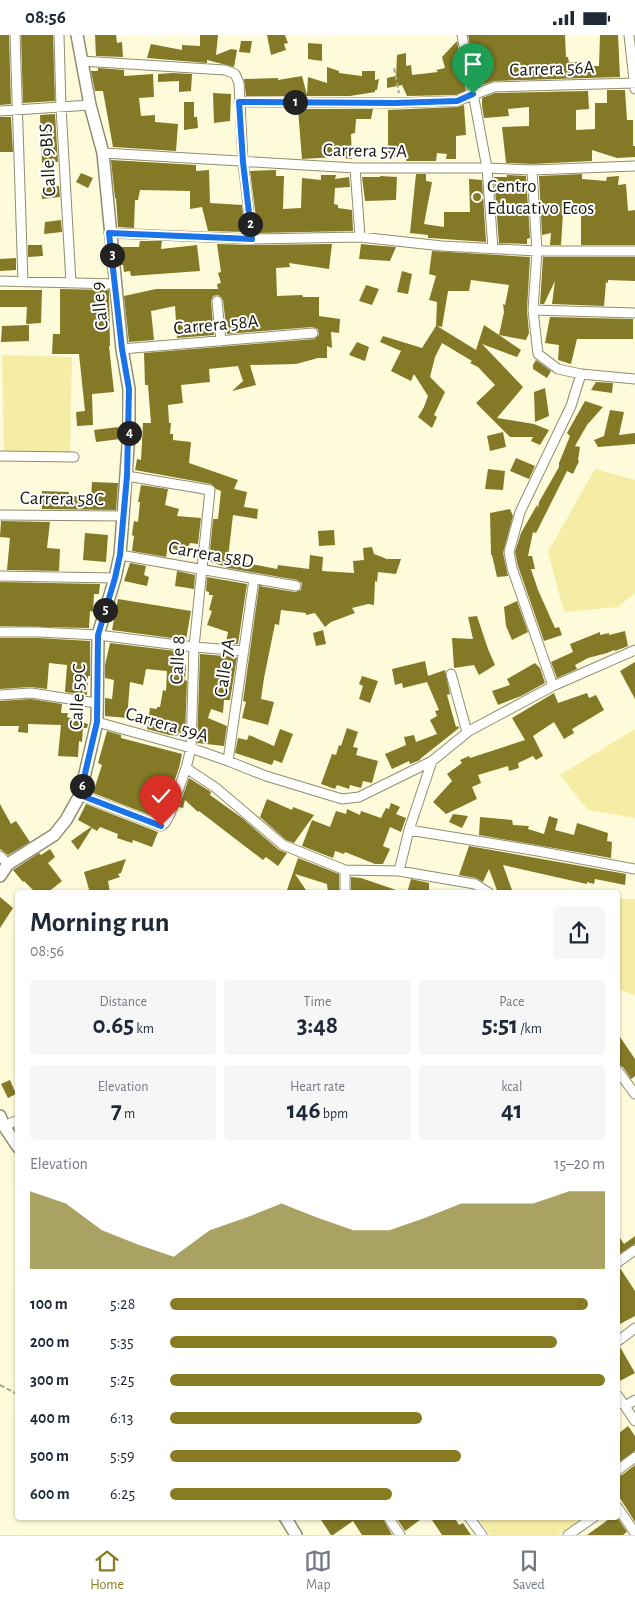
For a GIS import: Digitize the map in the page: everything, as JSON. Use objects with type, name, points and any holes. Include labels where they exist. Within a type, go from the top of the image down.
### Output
[{"type":"street","points":[[15,35],[24,282]]},
{"type":"street","name":"Calle 9BIS","points":[[59,35],[71,283]]},
{"type":"street","name":"Calle 9","points":[[76,35],[90,105],[103,153],[109,233],[122,349],[129,389],[127,476],[123,516]]},
{"type":"street","points":[[462,35],[487,168],[492,249]]},
{"type":"street","name":"Carrera 56A","points":[[239,102],[457,101],[494,87],[635,85],[629,35]]},
{"type":"street","points":[[81,61],[225,70],[235,74],[239,83],[243,162],[252,239]]},
{"type":"street","points":[[0,111],[90,105]]},
{"type":"street","name":"Carrera 57A","points":[[103,153],[356,168],[532,170],[635,166]]},
{"type":"street","points":[[356,168],[360,237]]},
{"type":"street","points":[[532,170],[537,251],[533,310],[538,354],[558,369],[581,374],[635,379]]},
{"type":"street","points":[[109,233],[252,239],[360,237],[442,246],[492,249],[635,251]]},
{"type":"street","points":[[0,281],[115,284]]},
{"type":"street","points":[[217,301],[221,341]]},
{"type":"street","points":[[533,310],[635,313]]},
{"type":"street","name":"Carrera 58A","points":[[122,349],[313,333]]},
{"type":"street","points":[[553,686],[512,568],[509,552],[520,513],[571,406],[581,374]]},
{"type":"street","points":[[0,456],[74,457]]},
{"type":"street","name":"Calle 8","points":[[80,795],[161,826],[170,814],[191,748],[194,647],[210,490],[127,476]]},
{"type":"street","name":"Carrera 58C","points":[[0,515],[123,516]]},
{"type":"street","name":"Calle 59C","points":[[0,876],[4,860],[54,835],[66,820],[80,795],[97,722],[98,635],[120,555],[123,516]]},
{"type":"street","name":"Carrera 58D","points":[[120,555],[296,586]]},
{"type":"street","points":[[0,576],[115,578]]},
{"type":"street","name":"Calle 7A","points":[[228,761],[254,579]]},
{"type":"street","points":[[0,633],[38,632],[98,635],[244,651]]},
{"type":"street","name":"Carrera 59A","points":[[97,722],[191,748],[266,776],[342,799],[359,797],[432,761],[467,732],[553,686],[635,650]]},
{"type":"street","points":[[450,674],[467,732]]},
{"type":"street","points":[[0,695],[31,693],[96,703]]},
{"type":"street","points":[[399,871],[409,830],[432,761]]},
{"type":"street","points":[[186,768],[216,788],[283,845],[345,870],[399,871],[475,884],[484,890]]},
{"type":"street","points":[[409,830],[635,869]]},
{"type":"street","points":[[345,870],[345,890]]},
{"type":"street","points":[[620,1074],[635,1094]]},
{"type":"street","points":[[15,1120],[2,1121],[15,1142]]},
{"type":"street","points":[[620,1261],[635,1250]]},
{"type":"street","points":[[620,1339],[635,1328]]},
{"type":"street","points":[[620,1399],[635,1421]]},
{"type":"street","points":[[625,1406],[635,1400]]},
{"type":"street","points":[[620,1468],[635,1457]]},
{"type":"street","points":[[620,1511],[635,1533]]},
{"type":"street","points":[[286,1520],[296,1535]]},
{"type":"street","points":[[390,1520],[400,1535]]},
{"type":"street","points":[[471,1520],[482,1535]]},
{"type":"street","points":[[568,1535],[590,1520]]},
{"type":"path","points":[[394,68],[400,102]]},
{"type":"path","points":[[0,1385],[15,1393]]},
{"type":"shaded area","points":[[2,355],[72,357],[70,454],[4,455]]},
{"type":"shaded area","points":[[595,469],[635,480],[635,593],[618,607],[564,612],[548,552]]},
{"type":"shaded area","points":[[635,729],[635,818],[588,810],[560,775]]},
{"type":"shaded area","points":[[620,899],[635,899],[635,995],[620,990]]},
{"type":"shaded area","points":[[479,1520],[581,1520],[557,1535],[490,1535]]},
{"type":"building","points":[[0,35],[9,35],[11,104],[0,105]]},
{"type":"building","points":[[21,35],[53,35],[55,101],[23,103]]},
{"type":"building","points":[[95,35],[116,35],[117,43],[122,42],[123,57],[96,56]]},
{"type":"building","points":[[200,35],[218,35],[216,55],[231,49],[237,50],[234,67],[207,60],[207,63],[147,58],[151,44],[182,50],[182,45],[200,46]]},
{"type":"building","points":[[267,35],[285,35],[288,43],[284,44],[286,50],[271,55]]},
{"type":"building","points":[[468,35],[565,35],[566,57],[568,57],[569,62],[581,62],[581,66],[599,66],[600,35],[618,35],[620,77],[494,81],[478,86]]},
{"type":"building","points":[[241,41],[252,41],[250,53],[239,52]]},
{"type":"building","points":[[457,41],[466,91],[456,95],[407,96],[402,85],[387,88],[387,78],[396,76],[397,55],[406,53],[406,66],[411,65],[412,75],[438,72],[436,70],[445,68],[442,57]]},
{"type":"building","points":[[308,43],[322,44],[322,61],[308,59]]},
{"type":"building","points":[[327,67],[339,71],[339,73],[362,76],[362,71],[375,71],[375,80],[379,79],[377,90],[375,92],[350,96],[246,96],[244,79],[278,78],[278,80],[302,76],[307,95],[308,77],[327,83]]},
{"type":"building","points":[[98,68],[124,70],[124,76],[153,74],[154,97],[139,98],[141,116],[155,115],[155,122],[178,124],[176,151],[113,147],[103,91],[95,91],[91,71],[98,71]]},
{"type":"building","points":[[158,74],[192,74],[191,91],[179,92],[179,81],[158,82]]},
{"type":"building","points":[[607,90],[625,90],[627,120],[633,120],[635,157],[617,158],[592,150],[592,161],[532,164],[506,163],[502,127],[529,126],[529,107],[508,109],[509,116],[484,118],[482,98],[495,93],[588,91],[589,109],[576,110],[576,130],[595,129],[595,103],[607,103]]},
{"type":"building","points":[[213,93],[231,94],[230,121],[214,123]]},
{"type":"building","points":[[184,102],[194,102],[194,117],[197,117],[198,128],[184,130]]},
{"type":"building","points":[[464,105],[466,135],[456,136],[456,159],[446,159],[447,154],[437,153],[436,161],[406,161],[406,153],[388,160],[388,110],[457,107]]},
{"type":"building","points":[[298,109],[373,109],[371,119],[356,119],[355,133],[351,134],[352,159],[337,157],[302,159]]},
{"type":"building","points":[[55,114],[58,162],[42,163],[40,115]]},
{"type":"building","points":[[0,117],[11,117],[13,152],[0,152]]},
{"type":"building","points":[[111,160],[196,165],[196,171],[209,170],[210,203],[242,205],[245,232],[208,231],[202,207],[190,209],[190,191],[140,190],[138,200],[135,200],[134,228],[118,227]]},
{"type":"building","points":[[276,170],[276,176],[284,176],[283,209],[301,208],[302,178],[321,180],[321,175],[336,175],[335,179],[349,177],[350,187],[335,188],[334,204],[338,205],[338,208],[352,210],[353,231],[258,233],[250,171]]},
{"type":"building","points":[[81,173],[93,178],[88,188],[76,182]]},
{"type":"building","points":[[416,174],[426,174],[426,181],[432,182],[424,224],[444,227],[444,212],[470,212],[469,179],[482,180],[486,242],[428,238],[428,235],[410,233]]},
{"type":"building","points":[[582,174],[582,179],[606,181],[607,177],[619,176],[618,185],[626,184],[628,211],[635,210],[635,245],[581,245],[581,212],[563,213],[561,245],[550,245],[551,233],[542,235],[539,176]]},
{"type":"building","points":[[507,175],[526,176],[530,238],[527,239],[527,244],[499,243],[494,177],[507,177]]},
{"type":"building","points":[[362,177],[397,177],[396,200],[365,201]]},
{"type":"building","points":[[59,186],[60,197],[42,199],[41,188]]},
{"type":"building","points":[[61,220],[62,232],[44,234],[45,222]]},
{"type":"building","points":[[140,241],[162,241],[161,249],[197,245],[200,271],[131,276],[130,271],[124,272],[123,265],[121,265],[120,247],[139,247]]},
{"type":"building","points":[[217,244],[332,244],[329,269],[289,263],[290,267],[276,268],[277,296],[302,295],[303,297],[319,297],[319,316],[340,319],[339,333],[331,332],[332,348],[327,346],[327,358],[318,358],[296,364],[250,365],[256,385],[232,391],[243,381],[238,366],[209,369],[210,382],[181,385],[183,403],[168,405],[169,423],[171,423],[170,434],[173,434],[173,440],[191,442],[189,463],[238,480],[234,489],[247,492],[244,507],[258,509],[257,519],[233,515],[228,558],[246,559],[246,563],[277,569],[278,565],[309,569],[310,555],[323,557],[322,571],[354,573],[353,561],[364,560],[363,548],[372,547],[374,554],[387,559],[401,559],[396,574],[378,572],[377,582],[375,581],[374,605],[368,604],[352,608],[355,613],[331,622],[325,627],[315,613],[306,615],[306,613],[281,610],[279,625],[275,624],[261,699],[274,702],[268,725],[242,718],[246,702],[243,701],[259,586],[295,592],[301,590],[302,583],[297,580],[228,568],[209,561],[213,519],[218,519],[221,491],[211,484],[135,470],[137,459],[141,460],[143,423],[151,423],[148,385],[145,385],[144,353],[314,339],[319,335],[318,329],[312,327],[227,334],[223,300],[217,295],[213,296],[211,301],[214,335],[177,338],[175,306],[151,311],[154,340],[129,342],[124,296],[156,289],[218,289],[217,284],[221,283],[218,273],[221,272]]},
{"type":"building","points":[[361,244],[396,247],[390,261],[359,259]]},
{"type":"building","points":[[28,245],[42,245],[43,256],[28,257]]},
{"type":"building","points":[[432,251],[530,257],[527,310],[529,333],[526,340],[499,335],[521,350],[517,357],[482,344],[523,387],[497,418],[534,424],[549,430],[540,445],[531,441],[533,437],[510,437],[476,403],[495,385],[478,367],[470,363],[472,361],[442,343],[435,357],[430,377],[445,392],[434,415],[437,417],[432,428],[418,417],[428,396],[414,374],[411,381],[391,371],[401,351],[380,342],[383,336],[422,348],[436,326],[437,302],[429,300],[436,276],[429,274]],"holes":[[[471,280],[509,285],[505,305],[503,304],[504,312],[499,335],[484,325],[476,350],[437,326],[442,327],[448,291],[469,291]]]},
{"type":"building","points":[[543,257],[635,257],[635,281],[608,280],[608,283],[606,282],[604,306],[552,304],[555,281],[544,304],[540,304]]},
{"type":"building","points":[[16,258],[16,270],[0,271],[0,259]]},
{"type":"building","points":[[402,271],[412,274],[408,294],[397,292]]},
{"type":"building","points":[[366,285],[379,289],[372,305],[359,301]]},
{"type":"building","points":[[60,289],[109,290],[109,346],[114,392],[92,394],[93,425],[77,426],[76,412],[85,411],[79,354],[52,354],[53,334],[60,334]]},
{"type":"building","points":[[0,290],[42,290],[41,323],[26,324],[27,307],[0,307]]},
{"type":"building","points":[[550,317],[633,319],[633,339],[577,339],[571,364],[558,360],[559,345],[545,343]]},
{"type":"building","points":[[29,325],[29,341],[1,342],[2,326]]},
{"type":"building","points":[[357,342],[369,347],[365,361],[349,355]]},
{"type":"building","points":[[536,360],[551,371],[547,378],[533,369]]},
{"type":"building","points":[[596,382],[613,383],[612,393],[591,390]]},
{"type":"building","points":[[545,388],[549,416],[535,422],[534,392]]},
{"type":"building","points":[[585,401],[603,407],[587,425],[575,446],[580,447],[579,461],[573,474],[567,471],[536,533],[533,532],[528,556],[532,556],[535,569],[531,569],[538,590],[555,628],[559,627],[562,635],[544,641],[515,552],[521,533],[537,505],[538,508],[539,502],[559,467],[570,436],[567,433]]},
{"type":"building","points":[[610,410],[624,412],[619,435],[635,433],[635,444],[598,447],[594,440],[604,436]]},
{"type":"building","points":[[118,427],[120,439],[96,442],[94,430]]},
{"type":"building","points":[[503,432],[506,447],[490,451],[487,436]]},
{"type":"building","points":[[516,458],[535,466],[529,479],[510,471]]},
{"type":"building","points":[[488,469],[505,471],[503,490],[485,489]]},
{"type":"building","points":[[92,482],[118,483],[116,510],[42,509],[42,491],[69,492],[69,496],[91,497]]},
{"type":"building","points":[[141,485],[168,489],[165,505],[179,509],[177,516],[201,518],[198,544],[190,543],[186,553],[168,547],[166,557],[132,551],[133,527],[134,521],[138,522],[140,502],[138,502]]},
{"type":"building","points":[[510,509],[513,516],[503,553],[508,576],[497,577],[491,555],[490,513]]},
{"type":"building","points":[[1,521],[50,522],[47,548],[60,549],[59,571],[7,570],[10,538],[0,537]]},
{"type":"building","points":[[334,530],[335,545],[319,546],[318,531]]},
{"type":"building","points":[[85,533],[108,535],[106,562],[83,560]]},
{"type":"building","points":[[130,563],[146,566],[144,575],[149,577],[147,586],[124,581]]},
{"type":"building","points":[[177,571],[195,575],[194,589],[175,586]]},
{"type":"building","points":[[207,577],[247,584],[238,644],[226,643],[228,632],[207,625],[212,611],[209,610],[213,595],[209,595],[209,592],[206,591]]},
{"type":"building","points":[[0,582],[100,584],[99,594],[94,594],[93,612],[90,611],[89,628],[0,626]]},
{"type":"building","points":[[118,599],[191,611],[186,640],[112,630]]},
{"type":"building","points":[[517,601],[528,632],[512,640],[506,626],[504,607]]},
{"type":"building","points":[[477,616],[495,665],[479,675],[474,665],[454,668],[452,638],[473,639],[468,617]]},
{"type":"building","points":[[323,630],[326,644],[316,646],[313,633]]},
{"type":"building","points":[[625,631],[628,646],[588,658],[575,665],[577,669],[557,678],[551,662],[573,652],[570,644],[600,632],[600,635],[609,633],[609,635]]},
{"type":"building","points":[[0,638],[90,641],[90,676],[88,676],[87,695],[65,692],[67,665],[49,663],[47,689],[31,687],[0,689]]},
{"type":"building","points":[[110,643],[184,652],[182,665],[186,666],[185,680],[187,681],[185,736],[169,735],[147,729],[150,708],[157,709],[157,707],[160,707],[163,690],[166,691],[167,671],[146,669],[143,685],[130,682],[127,718],[105,716],[105,698],[112,699],[114,680],[105,678],[105,665]]},
{"type":"building","points":[[200,654],[237,657],[230,700],[224,700],[223,713],[211,709],[208,718],[227,726],[224,746],[197,743]]},
{"type":"building","points":[[425,661],[428,676],[445,670],[450,694],[447,695],[456,727],[458,726],[459,728],[420,760],[410,764],[409,761],[392,769],[385,754],[406,745],[404,737],[414,735],[416,742],[437,734],[430,720],[437,716],[435,711],[439,710],[427,682],[403,688],[402,683],[395,685],[392,669]]},
{"type":"building","points":[[635,662],[635,699],[620,671]]},
{"type":"building","points":[[535,663],[540,668],[545,683],[521,696],[498,705],[492,691],[510,685],[507,679]]},
{"type":"building","points":[[362,676],[378,681],[370,703],[359,699],[363,686],[359,684]]},
{"type":"building","points":[[554,693],[558,703],[587,693],[589,698],[596,695],[604,710],[572,729],[574,733],[564,739],[554,722],[533,736],[543,756],[536,760],[533,756],[518,763],[519,768],[509,771],[508,766],[478,775],[481,783],[472,787],[477,799],[446,814],[433,802],[452,781],[447,774],[462,763],[460,760],[525,740],[512,718]]},
{"type":"building","points":[[31,699],[62,704],[61,713],[68,713],[67,717],[88,724],[87,728],[83,728],[82,742],[79,741],[78,757],[58,756],[61,725],[28,724],[28,733],[18,732],[19,726],[0,726],[0,701]]},
{"type":"building","points":[[347,728],[358,732],[353,747],[358,748],[356,755],[378,761],[372,783],[363,781],[361,788],[350,785],[349,789],[337,785],[335,789],[321,784],[332,754],[336,755]]},
{"type":"building","points":[[280,729],[293,734],[282,763],[274,760],[272,765],[235,753],[238,738],[247,740],[249,735],[274,746]]},
{"type":"building","points":[[107,731],[121,735],[121,738],[182,754],[179,768],[160,819],[93,793],[102,765],[98,763]]},
{"type":"building","points":[[189,778],[211,792],[210,795],[242,818],[279,850],[287,853],[278,866],[266,857],[263,860],[198,812],[185,800],[183,808],[179,807]]},
{"type":"building","points":[[267,799],[292,810],[293,807],[314,815],[294,843],[286,840],[260,817]]},
{"type":"building","points":[[391,803],[400,807],[396,814],[406,818],[401,832],[390,827],[383,846],[390,849],[383,864],[375,864],[345,852],[344,854],[335,851],[333,858],[302,846],[312,820],[330,827],[336,811],[346,814],[347,809],[360,815],[361,811],[381,818],[386,808],[389,809]]},
{"type":"building","points":[[0,804],[11,824],[16,821],[30,842],[8,855],[0,849]]},
{"type":"building","points":[[86,804],[158,832],[152,847],[133,840],[132,843],[117,838],[118,834],[100,827],[97,831],[92,828],[78,850],[71,841],[91,827],[78,820]]},
{"type":"building","points":[[453,814],[468,816],[462,828],[449,822]]},
{"type":"building","points":[[549,816],[558,819],[555,830],[574,835],[577,823],[608,833],[607,841],[612,842],[611,858],[479,835],[480,817],[512,820],[513,825],[529,826],[528,829],[544,834]]},
{"type":"building","points":[[469,846],[626,874],[625,885],[595,879],[594,884],[587,882],[587,884],[503,865],[512,890],[497,890],[489,869],[483,882],[476,878],[459,875]]},
{"type":"building","points":[[50,849],[55,857],[48,863],[62,881],[51,890],[33,890],[13,870],[39,853],[41,855]]},
{"type":"building","points":[[298,858],[339,874],[339,890],[328,890],[327,884],[295,874],[306,890],[287,890]]},
{"type":"building","points":[[126,859],[121,873],[118,874],[120,877],[108,881],[110,890],[89,890],[84,872]]},
{"type":"building","points":[[351,877],[361,878],[396,890],[351,890]]},
{"type":"building","points":[[411,879],[429,883],[429,890],[408,890]]},
{"type":"building","points":[[0,897],[13,908],[0,928]]},
{"type":"building","points":[[620,1037],[635,1059],[635,1076],[631,1079],[623,1067],[620,1066]]},
{"type":"building","points":[[10,1080],[15,1094],[8,1098],[1,1084]]},
{"type":"building","points":[[635,1236],[635,1244],[620,1254],[620,1238],[624,1244]]},
{"type":"building","points":[[620,1268],[635,1291],[635,1316],[620,1324]]},
{"type":"building","points":[[620,1347],[635,1373],[620,1381]]},
{"type":"building","points":[[628,1426],[635,1436],[635,1451],[620,1462],[620,1432]]},
{"type":"building","points":[[635,1465],[635,1522],[620,1498],[620,1476]]},
{"type":"building","points":[[321,1520],[384,1520],[392,1535],[362,1535],[353,1521],[331,1535]]},
{"type":"building","points":[[398,1520],[420,1520],[405,1531]]},
{"type":"building","points":[[432,1520],[456,1520],[459,1525],[463,1523],[471,1535],[442,1535]]},
{"type":"building","points":[[608,1520],[619,1520],[627,1532],[623,1535],[587,1535]]},
{"type":"place","name":"Centro Educativo Ecos","points":[[477,197]]},
{"type":"route","points":[[161,826],[80,795],[97,722],[98,635],[120,555],[127,476],[129,389],[122,349],[109,233],[252,239],[243,162],[239,102],[395,103],[457,101],[473,94]]}]
